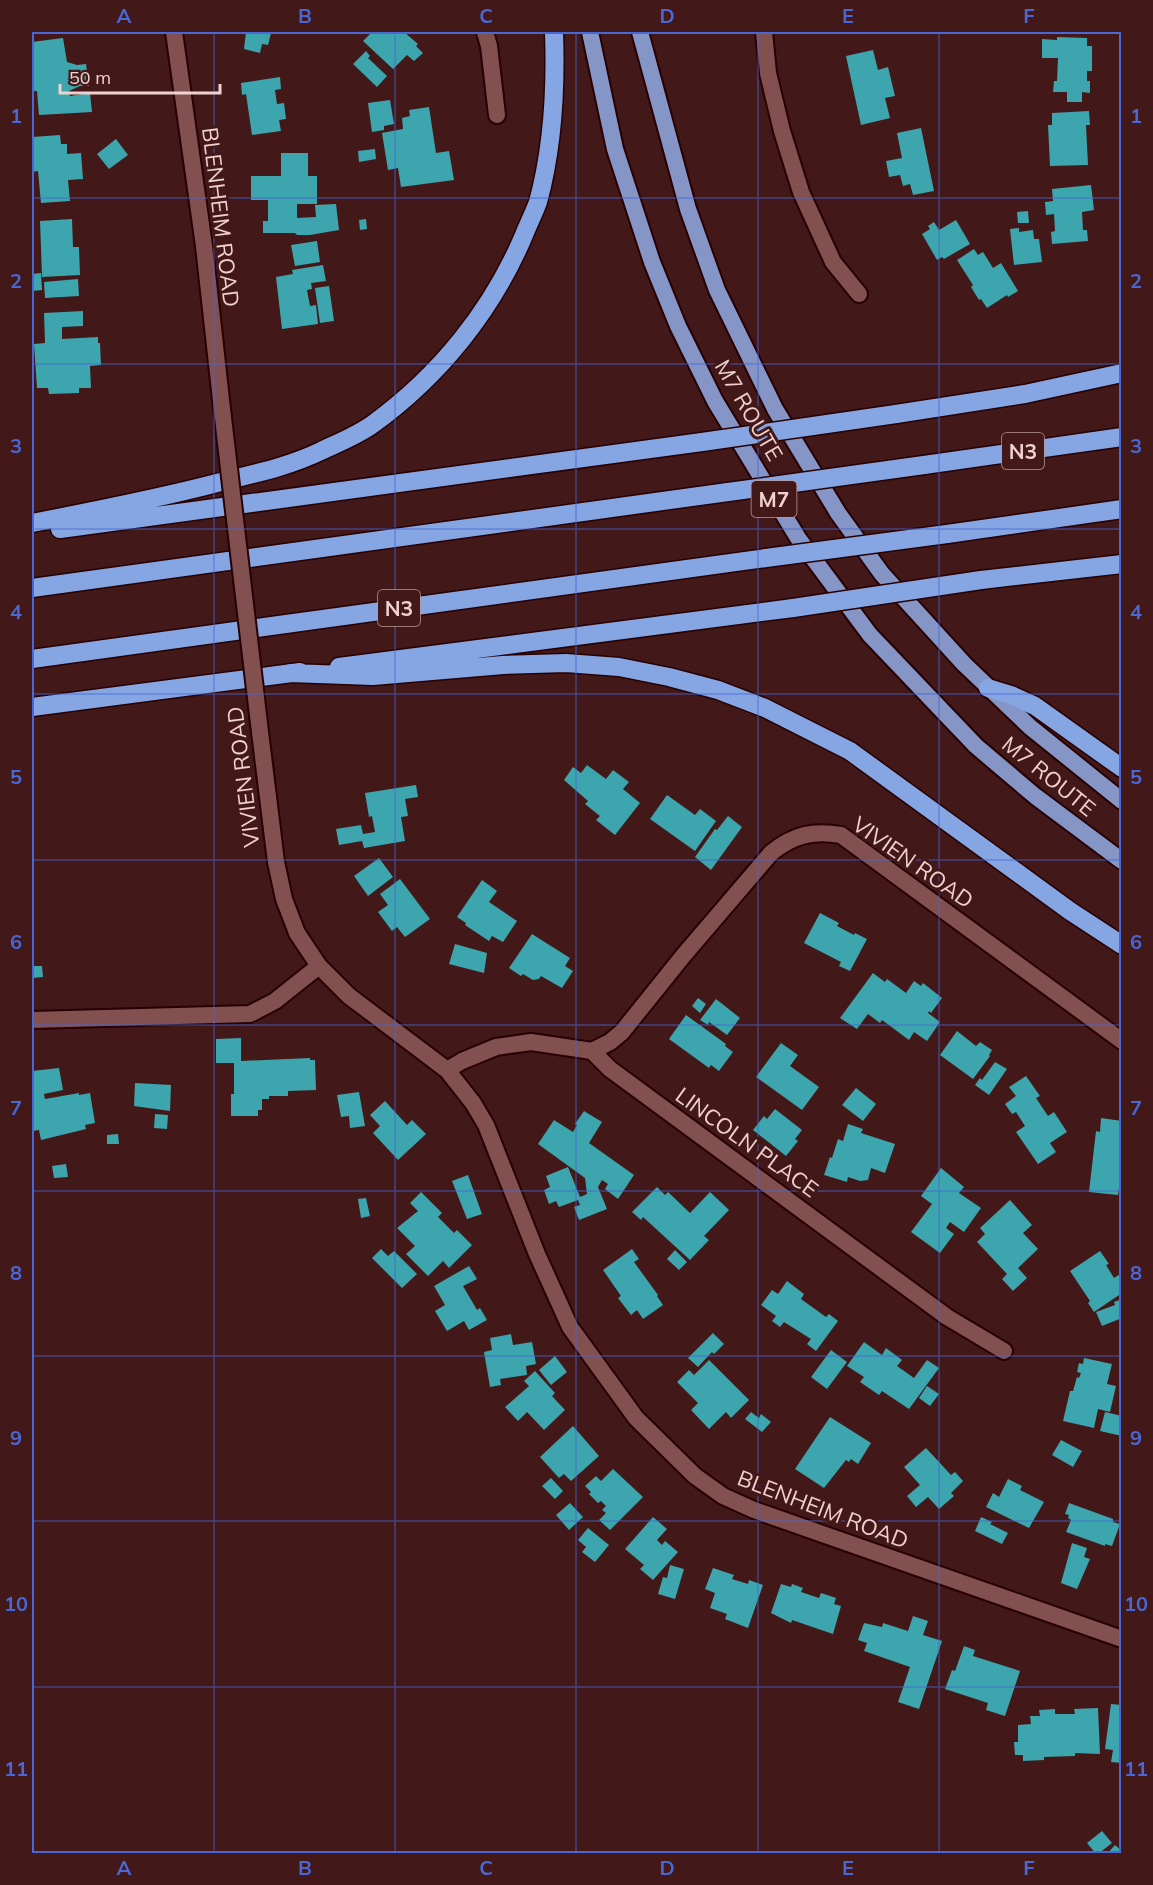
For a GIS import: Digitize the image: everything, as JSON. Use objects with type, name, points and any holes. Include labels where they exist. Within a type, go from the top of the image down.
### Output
[{"type":"highway","points":[[32,524],[174,494],[278,468],[320,452],[371,425],[413,392],[453,351],[484,309],[514,259],[537,203],[551,134],[555,92],[554,32]]},
{"type":"highway","name":"M7 ROUTE","points":[[590,32],[615,149],[656,272],[678,326],[715,401],[798,538],[870,635],[976,747],[1035,796],[1122,861]]},
{"type":"highway","name":"M7 ROUTE","points":[[640,32],[691,219],[717,290],[775,409],[837,513],[882,574],[988,688],[1072,763],[1122,801]]},
{"type":"highway","points":[[32,533],[896,414],[1025,394],[1122,373]]},
{"type":"highway","name":"N3","points":[[32,588],[1122,437]]},
{"type":"highway","name":"N3","points":[[32,659],[1122,509]]},
{"type":"highway","points":[[32,707],[793,608],[981,580],[1122,564]]},
{"type":"highway","points":[[291,673],[373,676],[503,665],[566,663],[619,667],[718,690],[765,708],[850,751],[1070,911],[1122,945]]},
{"type":"highway","points":[[988,688],[1035,706],[1122,768]]},
{"type":"street","name":"BLENHEIM ROAD","points":[[174,32],[204,246],[222,409]]},
{"type":"street","points":[[485,32],[489,46],[497,115]]},
{"type":"street","points":[[764,32],[768,73],[782,131],[801,192],[833,262],[859,294]]},
{"type":"street","name":"VIVIEN ROAD","points":[[222,409],[276,862],[284,899],[297,933],[319,966],[349,996],[447,1070]]},
{"type":"street","name":"VIVIEN ROAD","points":[[592,1051],[610,1042],[622,1032],[771,853],[785,842],[805,834],[823,832],[841,835],[1122,1041]]},
{"type":"street","points":[[32,1020],[250,1014],[275,1001],[319,966]]},
{"type":"street","points":[[447,1070],[496,1047],[531,1042],[592,1051]]},
{"type":"street","name":"LINCOLN PLACE","points":[[592,1051],[610,1069],[947,1317],[1004,1351]]},
{"type":"street","name":"BLENHEIM ROAD","points":[[447,1070],[473,1103],[486,1125],[537,1254],[570,1327],[636,1418],[695,1476],[723,1496],[754,1510],[1122,1639]]},
{"type":"building","points":[[246,32],[271,33],[268,45],[262,44],[260,53],[244,49]]},
{"type":"building","points":[[372,32],[397,32],[399,34],[404,32],[418,44],[416,46],[423,53],[414,61],[407,55],[393,69],[363,41]]},
{"type":"building","points":[[1057,37],[1087,38],[1087,46],[1092,46],[1092,71],[1087,71],[1090,93],[1082,92],[1082,102],[1067,102],[1067,92],[1053,92],[1054,81],[1057,81],[1058,58],[1042,58],[1042,39],[1057,40]]},
{"type":"building","points":[[63,38],[67,62],[77,65],[86,64],[89,86],[80,86],[69,91],[70,96],[90,93],[92,112],[39,115],[37,91],[32,91],[32,42]]},
{"type":"building","points":[[873,50],[878,70],[888,67],[895,96],[885,98],[890,118],[861,125],[846,56]]},
{"type":"building","points":[[366,51],[370,56],[368,58],[387,76],[377,87],[353,64]]},
{"type":"building","points":[[280,77],[281,89],[275,90],[277,104],[284,103],[286,119],[279,120],[281,131],[252,135],[246,94],[242,95],[241,83]]},
{"type":"building","points":[[390,100],[394,124],[384,126],[384,130],[372,132],[368,103]]},
{"type":"building","points":[[429,107],[436,153],[449,151],[454,180],[401,187],[398,168],[388,170],[382,133],[403,129],[402,118],[410,116],[409,110]]},
{"type":"building","points":[[1089,111],[1090,125],[1086,125],[1088,165],[1050,166],[1048,125],[1052,125],[1052,113]]},
{"type":"building","points":[[921,128],[934,191],[913,195],[910,184],[903,186],[900,175],[889,177],[886,161],[902,158],[897,133]]},
{"type":"building","points":[[60,135],[61,144],[67,144],[67,154],[81,153],[83,179],[68,180],[70,201],[41,203],[38,171],[32,172],[32,137]]},
{"type":"building","points":[[116,139],[128,155],[109,169],[97,154]]},
{"type":"building","points":[[375,149],[376,159],[359,162],[358,151]]},
{"type":"building","points":[[281,153],[308,153],[308,176],[317,176],[317,204],[297,204],[297,218],[316,217],[315,205],[336,204],[339,230],[310,235],[263,233],[263,221],[268,221],[268,200],[251,200],[251,176],[281,176]]},
{"type":"building","points":[[1091,185],[1094,210],[1082,212],[1083,230],[1087,230],[1088,241],[1052,244],[1051,232],[1055,231],[1054,214],[1046,215],[1045,202],[1053,201],[1052,189]]},
{"type":"building","points":[[1028,211],[1029,223],[1018,223],[1017,212]]},
{"type":"building","points":[[72,219],[73,247],[79,247],[80,275],[42,277],[40,221]]},
{"type":"building","points":[[366,219],[367,229],[360,230],[359,220]]},
{"type":"building","points":[[956,220],[970,244],[944,259],[942,257],[937,260],[922,234],[930,229],[928,226],[934,222],[939,230]]},
{"type":"building","points":[[1019,228],[1019,232],[1033,230],[1034,239],[1039,239],[1042,262],[1014,265],[1010,229]]},
{"type":"building","points":[[317,241],[320,262],[295,266],[291,245]]},
{"type":"building","points":[[974,249],[978,255],[983,252],[993,268],[1001,263],[1018,291],[987,308],[981,299],[979,300],[971,287],[973,285],[957,260]]},
{"type":"building","points":[[323,265],[326,281],[311,283],[312,289],[307,290],[310,306],[316,305],[318,324],[282,329],[276,277],[293,274],[292,270]]},
{"type":"building","points":[[41,273],[42,290],[32,291],[32,274]]},
{"type":"building","points":[[78,279],[79,296],[45,298],[44,282]]},
{"type":"building","points":[[329,286],[334,321],[320,323],[315,288]]},
{"type":"building","points":[[83,311],[83,326],[62,327],[62,339],[98,337],[101,365],[90,366],[91,388],[79,388],[79,393],[49,394],[48,388],[37,388],[34,344],[45,343],[44,313]]},
{"type":"building","points":[[587,765],[606,779],[613,770],[629,782],[623,789],[640,803],[615,835],[596,820],[600,816],[585,804],[588,801],[564,780],[573,767],[581,773]]},
{"type":"building","points":[[416,785],[418,797],[405,799],[408,816],[401,817],[405,841],[364,848],[362,841],[339,845],[336,829],[361,825],[363,834],[375,832],[372,816],[369,817],[365,793]]},
{"type":"building","points":[[667,795],[695,815],[700,809],[716,821],[695,851],[650,819]]},
{"type":"building","points":[[728,816],[742,827],[711,870],[695,857],[715,829],[717,830]]},
{"type":"building","points":[[379,858],[393,877],[368,896],[354,876]]},
{"type":"building","points":[[400,879],[430,919],[405,937],[397,927],[392,931],[378,912],[388,905],[380,894]]},
{"type":"building","points":[[482,880],[497,891],[489,902],[517,921],[503,942],[492,936],[489,941],[457,917]]},
{"type":"building","points":[[820,913],[839,923],[837,926],[867,939],[850,971],[839,966],[841,962],[804,943]]},
{"type":"building","points":[[532,934],[570,958],[565,966],[573,971],[562,988],[541,976],[533,980],[509,968]]},
{"type":"building","points":[[455,944],[487,953],[484,973],[449,964]]},
{"type":"building","points":[[32,966],[42,966],[43,977],[32,978]]},
{"type":"building","points":[[873,973],[885,982],[887,979],[906,993],[914,981],[921,986],[923,983],[942,998],[931,1013],[929,1011],[928,1013],[940,1022],[927,1041],[914,1032],[909,1040],[882,1020],[880,1023],[868,1014],[857,1029],[840,1018]]},
{"type":"building","points":[[698,998],[706,1004],[700,1013],[692,1006]]},
{"type":"building","points":[[716,999],[740,1018],[727,1035],[709,1022],[708,1025],[700,1020]]},
{"type":"building","points":[[686,1015],[726,1044],[725,1046],[733,1052],[719,1071],[711,1065],[709,1068],[669,1039]]},
{"type":"building","points":[[957,1031],[976,1046],[980,1042],[992,1050],[973,1079],[940,1055]]},
{"type":"building","points":[[241,1038],[241,1061],[310,1058],[310,1060],[315,1060],[316,1090],[288,1091],[288,1096],[269,1096],[269,1099],[262,1099],[262,1110],[258,1110],[258,1116],[231,1116],[234,1063],[216,1063],[216,1039]]},
{"type":"building","points":[[781,1043],[798,1055],[790,1066],[819,1087],[802,1110],[756,1077]]},
{"type":"building","points":[[995,1062],[1007,1069],[989,1095],[975,1085],[980,1078],[982,1080]]},
{"type":"building","points":[[59,1068],[63,1090],[44,1094],[45,1099],[90,1093],[95,1123],[85,1125],[86,1129],[41,1140],[39,1130],[32,1131],[32,1071]]},
{"type":"building","points":[[1026,1076],[1040,1096],[1036,1098],[1048,1116],[1054,1112],[1067,1132],[1050,1143],[1056,1152],[1038,1164],[1016,1132],[1025,1126],[1016,1112],[1012,1114],[1005,1104],[1016,1096],[1009,1087]]},
{"type":"building","points":[[135,1083],[171,1085],[170,1111],[134,1106]]},
{"type":"building","points":[[856,1088],[876,1104],[863,1121],[842,1105]]},
{"type":"building","points":[[359,1092],[365,1126],[350,1128],[349,1116],[341,1117],[337,1095]]},
{"type":"building","points":[[385,1101],[407,1125],[412,1120],[426,1134],[398,1160],[373,1133],[380,1126],[370,1115]]},
{"type":"building","points":[[775,1109],[802,1130],[795,1139],[798,1141],[786,1156],[753,1130],[764,1116],[767,1119]]},
{"type":"building","points":[[584,1111],[602,1122],[589,1143],[634,1175],[618,1199],[605,1189],[608,1184],[602,1180],[598,1187],[607,1209],[579,1220],[574,1207],[580,1205],[578,1200],[559,1207],[556,1201],[549,1204],[544,1190],[550,1187],[546,1176],[568,1167],[580,1197],[587,1194],[585,1178],[538,1144],[554,1120],[573,1132],[577,1125],[575,1124]]},
{"type":"building","points":[[155,1114],[168,1115],[167,1129],[154,1128]]},
{"type":"building","points":[[1101,1118],[1122,1121],[1122,1168],[1118,1195],[1089,1192],[1096,1131],[1100,1132]]},
{"type":"building","points":[[848,1124],[863,1129],[861,1133],[895,1144],[885,1173],[871,1168],[868,1180],[860,1181],[848,1177],[847,1182],[824,1175],[838,1139],[843,1141]]},
{"type":"building","points":[[118,1134],[119,1144],[107,1144],[107,1135]]},
{"type":"building","points":[[66,1164],[68,1177],[54,1178],[52,1166]]},
{"type":"building","points":[[941,1168],[964,1187],[959,1193],[981,1208],[964,1232],[950,1222],[946,1228],[954,1234],[940,1253],[911,1232],[932,1204],[921,1196]]},
{"type":"building","points":[[468,1175],[482,1214],[467,1219],[452,1181]]},
{"type":"building","points":[[657,1187],[665,1195],[668,1192],[690,1213],[710,1192],[729,1210],[704,1236],[709,1240],[690,1260],[643,1217],[641,1220],[632,1212]]},
{"type":"building","points":[[421,1192],[442,1213],[438,1217],[454,1233],[457,1230],[472,1245],[449,1268],[443,1261],[428,1276],[406,1254],[415,1246],[397,1228],[418,1211],[410,1203]]},
{"type":"building","points":[[366,1198],[370,1216],[361,1218],[358,1199]]},
{"type":"building","points":[[1010,1200],[1032,1225],[1023,1233],[1038,1249],[1018,1268],[1027,1278],[1013,1291],[1002,1279],[1007,1274],[977,1242],[985,1234],[980,1228]]},
{"type":"building","points":[[381,1249],[388,1256],[394,1251],[417,1274],[402,1288],[372,1258]]},
{"type":"building","points":[[632,1249],[639,1259],[634,1262],[663,1305],[643,1319],[637,1310],[631,1315],[618,1298],[621,1296],[603,1270]]},
{"type":"building","points":[[675,1250],[687,1262],[679,1270],[667,1259]]},
{"type":"building","points":[[1100,1251],[1109,1264],[1106,1265],[1114,1278],[1122,1273],[1122,1293],[1094,1312],[1088,1303],[1090,1301],[1070,1271]]},
{"type":"building","points":[[469,1266],[477,1279],[463,1286],[477,1310],[480,1308],[487,1320],[469,1330],[464,1321],[447,1331],[435,1311],[445,1305],[434,1286]]},
{"type":"building","points":[[787,1281],[804,1294],[801,1299],[826,1317],[829,1314],[838,1321],[816,1351],[807,1344],[811,1339],[784,1322],[780,1327],[772,1321],[776,1316],[761,1305],[772,1290],[778,1294]]},
{"type":"building","points":[[1122,1299],[1122,1318],[1102,1326],[1096,1312],[1115,1305],[1114,1302]]},
{"type":"building","points":[[713,1333],[724,1344],[714,1354],[712,1352],[698,1367],[688,1358]]},
{"type":"building","points":[[511,1334],[513,1345],[532,1342],[536,1364],[526,1366],[527,1375],[500,1379],[501,1385],[490,1387],[484,1352],[492,1350],[490,1338]]},
{"type":"building","points":[[864,1342],[882,1355],[886,1348],[902,1360],[897,1366],[914,1378],[927,1360],[939,1368],[909,1409],[882,1391],[879,1395],[860,1382],[864,1377],[847,1366]]},
{"type":"building","points":[[831,1350],[847,1362],[827,1389],[811,1377]]},
{"type":"building","points":[[555,1356],[567,1372],[551,1385],[539,1370]]},
{"type":"building","points":[[1084,1358],[1112,1364],[1107,1384],[1116,1386],[1110,1412],[1098,1409],[1094,1428],[1063,1421],[1070,1391],[1073,1391],[1077,1377],[1079,1378],[1081,1373],[1077,1372],[1079,1363],[1083,1364]]},
{"type":"building","points":[[709,1360],[749,1400],[731,1418],[726,1412],[709,1429],[691,1410],[698,1403],[677,1382],[689,1370],[694,1375]]},
{"type":"building","points":[[535,1371],[555,1393],[552,1396],[565,1410],[544,1430],[527,1412],[518,1421],[505,1407],[529,1386],[524,1381]]},
{"type":"building","points":[[927,1386],[939,1394],[930,1406],[919,1398]]},
{"type":"building","points":[[751,1412],[759,1418],[761,1414],[771,1422],[762,1432],[745,1419]]},
{"type":"building","points":[[1105,1412],[1122,1416],[1122,1436],[1100,1431]]},
{"type":"building","points":[[830,1417],[871,1443],[858,1464],[851,1459],[849,1462],[846,1460],[824,1488],[795,1469]]},
{"type":"building","points":[[573,1426],[599,1456],[571,1481],[564,1474],[559,1478],[540,1457]]},
{"type":"building","points":[[1061,1440],[1082,1451],[1073,1467],[1052,1455]]},
{"type":"building","points":[[926,1448],[951,1475],[955,1472],[963,1481],[951,1493],[954,1496],[939,1509],[928,1497],[916,1507],[907,1496],[920,1485],[904,1467]]},
{"type":"building","points":[[613,1469],[643,1497],[610,1530],[599,1520],[606,1513],[602,1510],[606,1506],[601,1501],[598,1503],[585,1486],[596,1476],[601,1481]]},
{"type":"building","points":[[551,1478],[563,1491],[555,1499],[542,1486]]},
{"type":"building","points":[[1008,1479],[1022,1486],[1020,1490],[1044,1502],[1029,1528],[986,1507],[993,1493],[999,1497]]},
{"type":"building","points":[[570,1503],[583,1517],[569,1530],[556,1515]]},
{"type":"building","points":[[1069,1503],[1113,1519],[1113,1522],[1120,1524],[1112,1546],[1105,1544],[1105,1546],[1066,1532],[1071,1520],[1068,1518],[1069,1515],[1065,1514]]},
{"type":"building","points":[[653,1517],[667,1529],[657,1540],[662,1545],[665,1541],[678,1552],[653,1580],[640,1569],[644,1565],[625,1549]]},
{"type":"building","points":[[981,1517],[1008,1533],[1002,1544],[975,1531]]},
{"type":"building","points":[[588,1528],[609,1545],[595,1562],[582,1552],[586,1547],[578,1540]]},
{"type":"building","points":[[1072,1543],[1087,1548],[1084,1557],[1090,1559],[1077,1589],[1061,1583]]},
{"type":"building","points":[[670,1565],[684,1569],[675,1599],[658,1594],[663,1577],[667,1578]]},
{"type":"building","points":[[713,1568],[734,1575],[732,1579],[748,1584],[749,1580],[763,1585],[748,1628],[725,1619],[727,1614],[710,1608],[715,1593],[705,1589]]},
{"type":"building","points":[[781,1584],[791,1587],[792,1584],[803,1588],[801,1592],[819,1598],[821,1593],[836,1598],[834,1604],[841,1606],[833,1634],[792,1620],[791,1623],[771,1613]]},
{"type":"building","points":[[913,1616],[928,1621],[923,1635],[942,1641],[919,1709],[898,1702],[910,1667],[864,1651],[867,1643],[858,1640],[864,1623],[882,1627],[883,1623],[908,1631]]},
{"type":"building","points":[[964,1646],[975,1650],[973,1656],[1020,1671],[1005,1716],[986,1710],[988,1703],[945,1689],[952,1670],[955,1671]]},
{"type":"building","points":[[1111,1704],[1122,1705],[1122,1763],[1111,1762],[1113,1750],[1105,1749]]},
{"type":"building","points":[[1098,1708],[1100,1754],[1075,1753],[1075,1756],[1044,1757],[1044,1760],[1023,1761],[1023,1755],[1015,1755],[1014,1742],[1018,1742],[1018,1725],[1031,1724],[1030,1716],[1040,1716],[1039,1710],[1055,1709],[1055,1714],[1075,1714],[1074,1709]]},
{"type":"building","points":[[1102,1831],[1112,1843],[1096,1854],[1087,1843]]},
{"type":"building","points":[[1115,1845],[1122,1851],[1122,1854],[1107,1854]]}]
